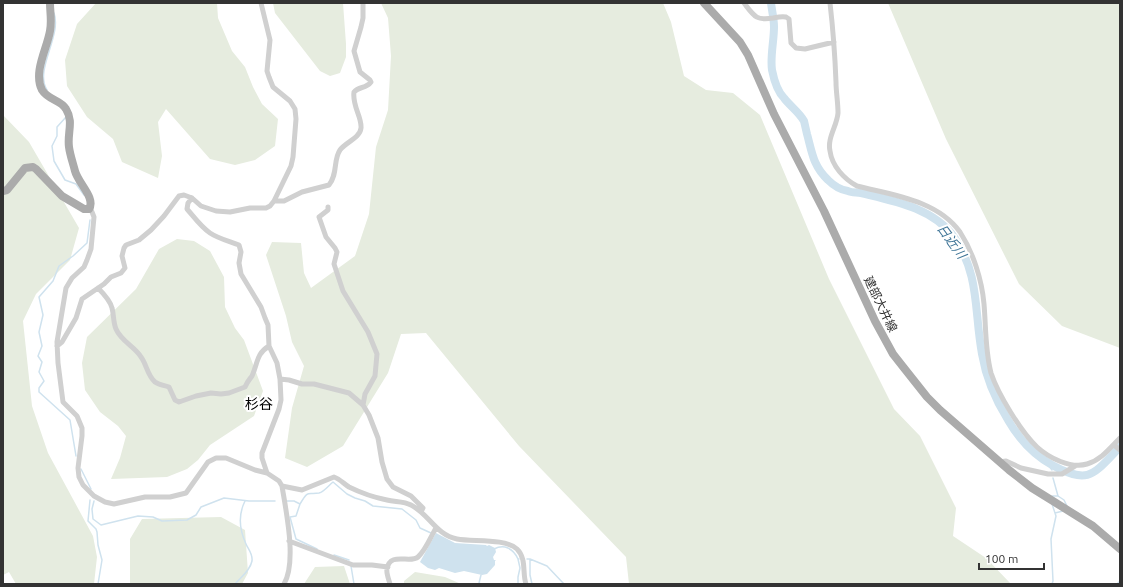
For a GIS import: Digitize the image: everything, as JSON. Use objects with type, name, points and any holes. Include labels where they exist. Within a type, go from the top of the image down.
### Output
[{"type":"main road","points":[[3,191],[7,190],[25,168],[33,167],[39,171],[62,196],[84,209],[90,207],[91,204],[90,197],[78,180],[69,147],[68,137],[71,122],[69,115],[64,106],[48,97],[41,85],[41,66],[51,28],[50,3]]},
{"type":"main road","name":"建部大井線","points":[[704,3],[740,42],[748,55],[774,114],[824,211],[875,321],[893,354],[911,378],[931,401],[955,424],[999,462],[1032,488],[1093,526],[1120,549]]},
{"type":"street","points":[[57,346],[62,342],[76,318],[82,299],[125,268],[122,256],[126,245],[139,240],[151,230],[179,196],[184,195],[192,198],[201,206],[216,211],[230,212],[250,208],[266,208],[274,201],[291,166],[296,119],[295,109],[290,102],[273,87],[267,71],[270,40],[260,3]]},
{"type":"street","points":[[274,201],[284,201],[302,192],[329,185],[334,178],[340,150],[356,136],[360,130],[361,127],[354,102],[354,92],[359,88],[365,88],[370,82],[370,80],[360,72],[354,51],[362,27],[363,3]]},
{"type":"street","points":[[744,3],[756,17],[768,19],[784,16],[789,19],[791,43],[796,48],[805,49],[834,42]]},
{"type":"street","points":[[830,3],[838,114],[830,141],[832,159],[848,181],[857,186],[931,207],[951,222],[960,232],[973,258],[979,279],[984,302],[988,356],[991,373],[1000,394],[1020,426],[1036,446],[1058,461],[1074,467]]},
{"type":"street","points":[[192,198],[188,203],[187,209],[201,225],[209,233],[239,245],[241,248],[239,263],[241,274],[261,307],[268,325],[269,346],[277,363],[280,379],[281,400],[280,409],[262,452],[262,458],[267,473]]},
{"type":"street","points":[[90,207],[94,217],[91,249],[84,267],[72,278],[66,288],[62,305],[57,346],[63,402],[77,416],[82,428],[78,468],[79,477],[83,485],[94,496],[105,502],[114,504],[145,497],[170,497],[186,493],[208,462],[216,458],[226,458],[255,470],[267,473],[282,486],[290,534],[287,576],[284,584]]},
{"type":"street","points":[[328,207],[328,210],[319,216],[326,237],[337,252],[334,264],[343,291],[368,332],[377,354],[375,376],[365,394],[363,405]]},
{"type":"street","points":[[98,288],[110,302],[117,331],[142,358],[149,375],[154,381],[159,385],[169,387],[175,400],[178,402],[196,396],[225,394],[245,387],[262,351],[269,346]]},
{"type":"street","points":[[280,379],[290,380],[302,384],[314,384],[349,393],[363,405],[369,415],[378,438],[382,462],[387,479],[393,487],[411,496],[420,504],[423,508],[421,512]]},
{"type":"street","points":[[999,462],[1006,461],[1035,472],[1062,474],[1074,467],[1088,464],[1097,460],[1117,447],[1120,438]]},
{"type":"street","points":[[282,486],[302,490],[334,477],[350,488],[387,500],[411,504],[421,512],[433,532],[445,534],[456,539],[483,540],[513,547],[520,552],[523,558],[526,584]]},
{"type":"street","points":[[390,584],[387,569],[394,559],[417,558],[421,554],[433,532]]},
{"type":"street","points":[[290,541],[353,565],[388,567]]},
{"type":"shaded area","points":[[96,3],[217,3],[218,18],[232,51],[245,67],[262,104],[278,119],[275,146],[255,160],[235,165],[210,159],[166,109],[158,122],[162,156],[158,178],[122,162],[113,139],[87,117],[67,86],[65,60],[77,24]]},
{"type":"shaded area","points":[[273,3],[343,3],[346,57],[340,73],[330,76],[320,71],[275,13]]},
{"type":"shaded area","points":[[381,3],[663,3],[671,22],[684,76],[706,90],[733,93],[760,115],[829,279],[894,409],[920,436],[956,508],[953,536],[986,558],[1011,584],[629,584],[626,557],[519,446],[426,333],[401,334],[388,373],[343,446],[307,467],[285,458],[292,408],[304,366],[292,342],[286,316],[266,255],[272,242],[301,243],[304,273],[311,288],[355,256],[369,214],[376,147],[388,110],[391,56],[388,18]]},
{"type":"shaded area","points":[[888,3],[1120,3],[1120,348],[1062,326],[1019,284],[946,139]]},
{"type":"shaded area","points":[[3,115],[29,142],[79,228],[70,260],[36,294],[23,321],[32,406],[48,453],[93,536],[97,557],[94,584],[16,584],[9,572],[3,575]]},
{"type":"shaded area","points":[[177,239],[194,241],[210,251],[224,277],[225,307],[235,328],[244,340],[263,391],[254,416],[210,445],[198,460],[187,469],[167,477],[111,479],[120,458],[126,436],[118,426],[100,412],[85,390],[82,363],[87,337],[136,289],[159,249]]},
{"type":"shaded area","points":[[221,517],[245,530],[248,573],[242,584],[130,584],[130,539],[142,519]]},
{"type":"shaded area","points":[[344,566],[350,584],[304,584],[315,567]]},
{"type":"shaded area","points":[[415,572],[445,577],[461,584],[404,584],[404,581]]},
{"type":"water","points":[[436,533],[455,543],[489,545],[495,548],[496,552],[493,557],[494,560],[496,560],[495,565],[487,574],[482,575],[464,571],[455,573],[439,568],[435,570],[428,568],[420,562]]},
{"type":"waterway","name":"日近川","points":[[771,3],[774,27],[772,70],[775,81],[778,89],[786,101],[804,121],[810,147],[816,164],[823,175],[832,184],[843,190],[886,199],[924,212],[945,227],[954,237],[962,251],[972,279],[982,354],[989,380],[1003,412],[1021,440],[1045,461],[1074,475],[1090,474],[1103,464],[1120,447]]},
{"type":"waterway","points":[[47,90],[44,82],[44,73],[54,32],[54,13]]},
{"type":"waterway","points":[[66,117],[57,127],[57,136],[52,146],[54,161],[65,180],[76,184],[84,195]]},
{"type":"waterway","points":[[76,456],[70,420],[39,392],[39,388],[44,381],[39,372],[42,362],[38,356],[42,346],[39,332],[43,315],[39,297],[53,281],[59,266],[87,243],[90,220]]},
{"type":"waterway","name":"日近川","points":[[1117,451],[1120,454]]},
{"type":"waterway","name":"日近川","points":[[1046,462],[1052,470]]},
{"type":"waterway","points":[[81,469],[91,489]]},
{"type":"waterway","points":[[1052,496],[1058,496],[1053,478]]},
{"type":"waterway","points":[[287,501],[294,501],[300,504],[307,494],[321,492],[333,482],[347,494],[373,506],[402,509],[416,520],[420,528],[431,533]]},
{"type":"waterway","points":[[1058,496],[1064,500],[1067,506]]},
{"type":"waterway","points":[[94,501],[92,509],[93,519],[101,525],[138,516],[153,517],[162,521],[187,520],[196,515],[201,507],[224,498],[249,501],[275,501]]},
{"type":"waterway","points":[[90,500],[88,521],[96,529],[102,560],[98,584]]},
{"type":"waterway","points":[[235,584],[247,571],[252,561],[240,522],[241,512],[245,501]]},
{"type":"waterway","points":[[300,504],[296,516],[290,517],[296,539],[317,549]]},
{"type":"waterway","points":[[1052,504],[1056,516],[1051,539],[1052,584]]},
{"type":"waterway","points":[[1055,513],[1063,511]]},
{"type":"waterway","points":[[494,549],[501,547],[508,548],[514,552],[519,559]]},
{"type":"waterway","points":[[334,555],[349,560]]},
{"type":"waterway","points":[[518,559],[520,568],[518,584]]},
{"type":"waterway","points":[[527,559],[530,559],[530,575],[532,584]]},
{"type":"waterway","points":[[530,559],[547,566],[564,584]]},
{"type":"waterway","points":[[351,566],[354,584]]},
{"type":"waterway","points":[[481,575],[479,583],[481,584]]},
{"type":"waterway","points":[[1117,584],[1120,581]]},
{"type":"district","name":"杉谷","points":[[259,404]]}]
